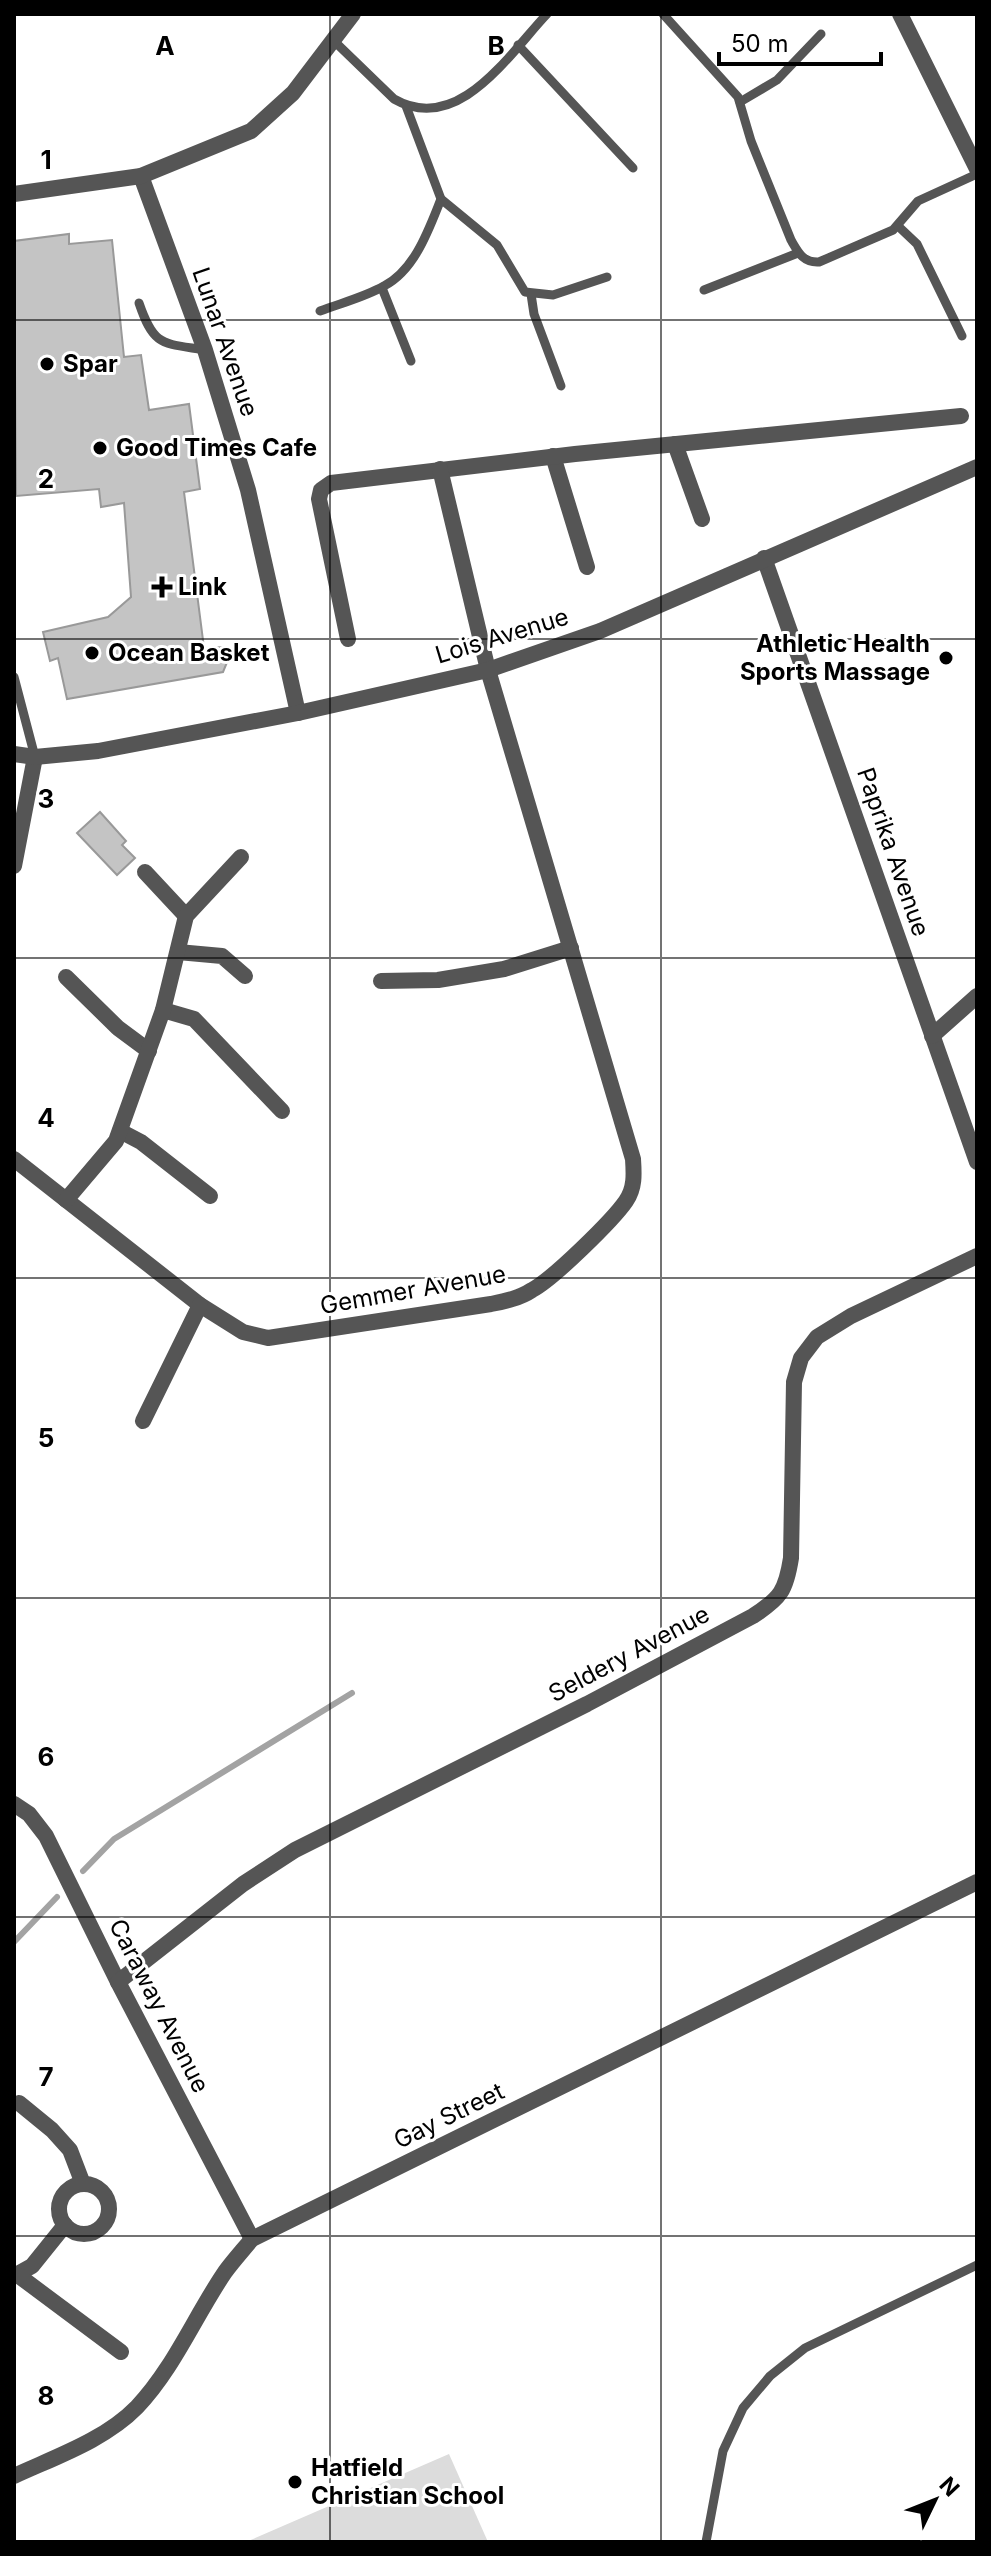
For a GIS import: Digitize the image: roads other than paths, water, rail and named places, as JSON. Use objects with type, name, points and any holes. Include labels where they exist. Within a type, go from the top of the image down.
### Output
[{"type":"street","points":[[14,194],[141,176],[251,131],[293,93],[353,14]]},
{"type":"street","points":[[900,14],[977,171]]},
{"type":"street","name":"Lunar Avenue","points":[[141,176],[205,350],[248,490],[298,713]]},
{"type":"street","points":[[348,639],[319,499],[321,490],[331,483],[553,456],[961,416]]},
{"type":"street","points":[[675,444],[702,519]]},
{"type":"street","points":[[553,456],[587,567]]},
{"type":"street","name":"Lois Avenue","points":[[14,754],[35,757],[98,751],[298,713],[488,670],[600,631],[977,467]]},
{"type":"street","name":"Gemmer Avenue","points":[[14,1159],[200,1305],[243,1332],[268,1338],[519,1297],[535,1289],[561,1267],[627,1200],[635,1181],[633,1159],[488,670],[440,469]]},
{"type":"street","name":"Paprika Avenue","points":[[764,558],[977,1162]]},
{"type":"street","points":[[14,866],[35,757]]},
{"type":"street","points":[[66,1200],[114,1144],[120,1131],[163,1010],[186,916],[241,857]]},
{"type":"street","points":[[145,872],[186,916]]},
{"type":"street","points":[[381,981],[438,980],[504,969],[571,948]]},
{"type":"street","points":[[178,952],[222,956],[245,976]]},
{"type":"street","points":[[66,977],[118,1028],[149,1051]]},
{"type":"street","points":[[932,1036],[977,996]]},
{"type":"street","points":[[163,1010],[194,1019],[282,1111]]},
{"type":"street","points":[[120,1131],[141,1142],[210,1196]]},
{"type":"street","name":"Seldery Avenue","points":[[118,1982],[243,1884],[295,1850],[587,1704],[775,1602],[787,1582],[791,1558],[794,1382],[801,1358],[817,1337],[851,1316],[977,1256]]},
{"type":"street","points":[[143,1421],[200,1305]]},
{"type":"street","name":"Caraway Avenue","points":[[14,1804],[29,1814],[46,1836],[252,2239]]},
{"type":"street","name":"Gay Street","points":[[14,2476],[90,2439],[137,2407],[164,2371],[225,2271],[252,2239],[977,1882]]},
{"type":"street","points":[[19,2103],[52,2130],[70,2150],[83,2184]]},
{"type":"street","points":[[83,2184],[91,2185],[108,2201],[108,2218],[104,2225],[90,2234],[74,2232],[65,2225],[60,2213],[63,2197],[75,2186],[83,2184]]},
{"type":"street","points":[[65,2225],[32,2266],[17,2276],[121,2352]]},
{"type":"lane","points":[[333,40],[394,99],[406,106],[425,109],[453,104],[488,79],[547,14]]},
{"type":"lane","points":[[663,14],[740,102],[751,141],[798,253],[809,262],[819,262],[898,226],[918,201],[977,171]]},
{"type":"lane","points":[[740,102],[777,80],[821,34]]},
{"type":"lane","points":[[518,45],[633,168]]},
{"type":"lane","points":[[406,106],[441,199],[497,245],[521,288],[531,294],[553,295],[607,277]]},
{"type":"lane","points":[[320,311],[392,282],[414,256],[441,199]]},
{"type":"lane","points":[[898,226],[917,244],[962,336]]},
{"type":"lane","points":[[704,290],[798,253]]},
{"type":"lane","points":[[382,288],[411,361]]},
{"type":"lane","points":[[531,294],[534,314],[561,386]]},
{"type":"lane","points":[[139,303],[148,328],[161,340],[205,350]]},
{"type":"lane","points":[[14,677],[35,757]]},
{"type":"lane","points":[[706,2542],[723,2451],[743,2408],[770,2376],[805,2348],[977,2265]]},
{"type":"waterway","points":[[83,1871],[114,1839],[352,1693]]},
{"type":"waterway","points":[[14,1942],[57,1897]]},
{"type":"place","name":"Spar","points":[[47,364]]},
{"type":"place","name":"Good Times Cafe","points":[[100,448]]},
{"type":"place","name":"Link","points":[[162,587]]},
{"type":"place","name":"Ocean Basket","points":[[92,653]]},
{"type":"place","name":"Athletic Health Sports Massage","points":[[946,658]]},
{"type":"place","name":"Hatfield Christian School","points":[[295,2482]]}]
